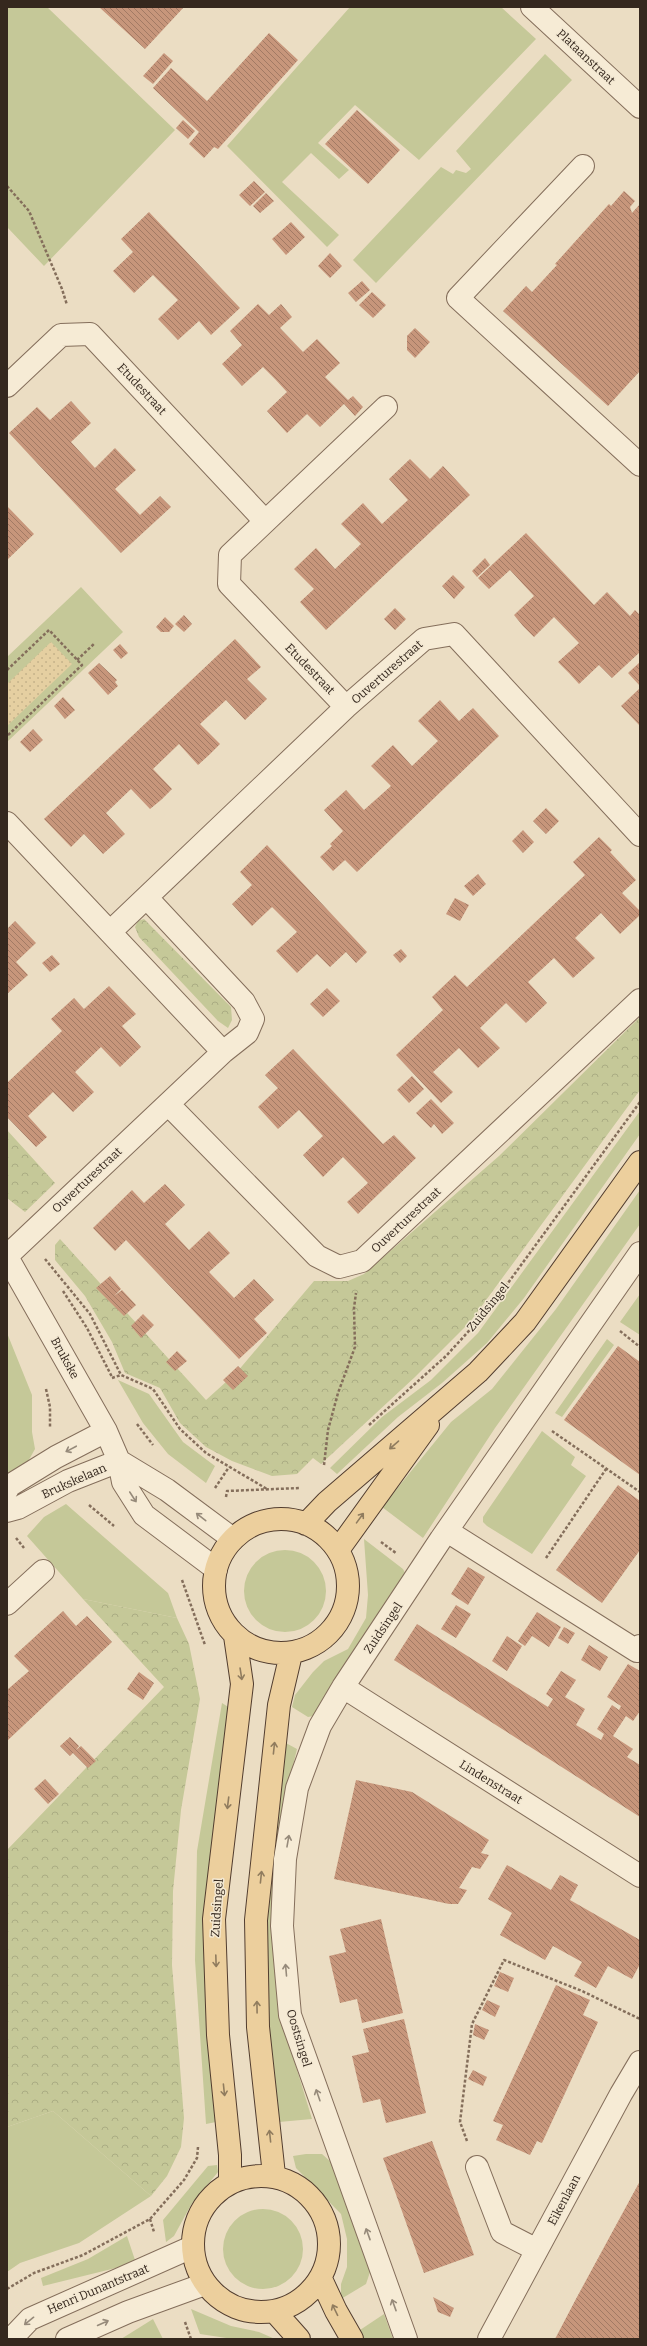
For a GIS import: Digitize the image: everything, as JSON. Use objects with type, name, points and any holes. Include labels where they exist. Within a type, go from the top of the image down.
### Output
[{"type":"main road","points":[[306,1524],[327,1502],[478,1372],[525,1322],[640,1162]]},
{"type":"main road","points":[[338,1550],[445,1401]]},
{"type":"main road","points":[[280,1519],[306,1524],[324,1534],[338,1550],[348,1575],[347,1602],[336,1626],[316,1644],[291,1654],[261,1651],[235,1636],[221,1616],[214,1593],[216,1569],[222,1553],[233,1539],[255,1525],[280,1519]]},
{"type":"main road","name":"Zuidsingel","points":[[230,2182],[230,2155],[218,2035],[214,1919],[242,1684],[235,1636]]},
{"type":"main road","points":[[274,2175],[258,2027],[256,1920],[279,1705],[291,1654]]},
{"type":"main road","points":[[251,2175],[274,2175],[304,2189],[325,2215],[331,2248],[321,2279],[302,2300],[276,2312],[249,2312],[224,2302],[205,2284],[196,2267],[192,2247],[196,2221],[209,2198],[230,2182],[251,2175]]},
{"type":"main road","points":[[321,2279],[336,2311],[352,2339]]},
{"type":"main road","points":[[276,2312],[299,2339]]},
{"type":"street","name":"Plataanstraat","points":[[532,7],[640,107]]},
{"type":"street","points":[[583,166],[458,298],[640,465]]},
{"type":"street","name":"Etudestraat","points":[[7,386],[60,335],[90,334],[265,521]]},
{"type":"street","name":"Etudestraat","points":[[346,707],[229,584],[230,555],[386,407]]},
{"type":"street","name":"Ouverturestraat","points":[[110,932],[346,707],[424,639],[454,634],[640,835]]},
{"type":"street","points":[[7,823],[223,1052]]},
{"type":"street","name":"Ouverturestraat","points":[[7,1256],[223,1052],[247,1033],[253,1019],[244,1002],[147,898]]},
{"type":"street","name":"Ouverturestraat","points":[[168,1104],[317,1256],[339,1267],[362,1262],[640,1000]]},
{"type":"street","name":"Zuidsingel","points":[[320,1726],[343,1688],[447,1531],[640,1253]]},
{"type":"street","name":"Brukske","points":[[7,1256],[106,1431],[120,1461],[123,1482],[144,1515],[216,1569]]},
{"type":"street","name":"Brukskelaan","points":[[7,1490],[9,1486],[56,1457],[106,1431]]},
{"type":"street","points":[[120,1461],[167,1490],[233,1539]]},
{"type":"street","name":"Brukskelaan","points":[[7,1511],[18,1508],[68,1481],[120,1461]]},
{"type":"street","points":[[447,1531],[637,1651],[640,1646]]},
{"type":"street","points":[[7,1604],[43,1571]]},
{"type":"street","name":"Lindenstraat","points":[[343,1688],[640,1876]]},
{"type":"street","name":"Oostsingel","points":[[320,1726],[298,1788],[285,1859],[282,1926],[290,2015],[406,2339]]},
{"type":"street","name":"Eikenlaan","points":[[489,2339],[537,2250],[636,2075]]},
{"type":"street","points":[[477,2167],[502,2232],[537,2250]]},
{"type":"street","name":"Henri Dunantstraat","points":[[11,2339],[30,2318],[192,2247]]},
{"type":"street","points":[[67,2339],[128,2312],[205,2284]]},
{"type":"path","points":[[7,186],[29,211],[62,289],[76,334]]},
{"type":"path","points":[[7,670],[49,630],[82,665],[7,736]]},
{"type":"path","points":[[77,660],[95,643]]},
{"type":"path","name":"Zuidsingel","points":[[363,1430],[446,1356],[489,1309],[640,1102]]},
{"type":"path","points":[[27,1237],[90,1314],[121,1375],[153,1389],[180,1429],[206,1453],[268,1489]]},
{"type":"path","points":[[324,1466],[328,1430],[338,1393],[356,1347],[354,1308],[362,1262]]},
{"type":"path","points":[[61,1289],[87,1328],[115,1384]]},
{"type":"path","points":[[112,1378],[121,1375]]},
{"type":"path","points":[[528,1414],[640,1492]]},
{"type":"path","points":[[135,1421],[158,1451]]},
{"type":"path","points":[[319,1472],[330,1461]]},
{"type":"path","points":[[529,1582],[606,1469]]},
{"type":"path","points":[[211,1490],[226,1491]]},
{"type":"path","points":[[477,2167],[460,2122],[472,2024],[504,1960],[582,1991],[640,2019]]},
{"type":"path","points":[[7,2289],[34,2273],[83,2255]]},
{"type":"green space","points":[[7,7],[47,7],[175,130],[44,266],[7,227]]},
{"type":"green space","points":[[350,7],[501,7],[536,39],[419,160],[355,105],[318,143],[349,170],[339,179],[311,153],[282,182],[339,235],[327,247],[227,146]]},
{"type":"green space","points":[[545,54],[572,80],[376,283],[353,260],[441,167],[453,174],[456,170],[466,173],[471,169],[456,151]]},
{"type":"green space","points":[[81,587],[123,632],[7,742],[7,657]]},
{"type":"green space","points":[[144,919],[231,1007],[232,1020],[228,1028],[218,1021],[139,937],[135,927],[138,921]]},
{"type":"green space","points":[[640,1017],[640,1090],[470,1322],[415,1377],[321,1464],[313,1458],[297,1474],[272,1476],[232,1461],[206,1447],[180,1423],[160,1388],[125,1373],[112,1342],[85,1296],[55,1260],[55,1245],[60,1239],[206,1400],[237,1372],[314,1281],[348,1281],[364,1274],[499,1156]]},
{"type":"green space","points":[[640,1111],[640,1134],[524,1298],[487,1343],[442,1383],[398,1417],[337,1474],[330,1468],[382,1417],[431,1380],[478,1333]]},
{"type":"green space","points":[[7,1130],[55,1183],[25,1212],[7,1198]]},
{"type":"green space","points":[[640,1190],[640,1224],[495,1428],[423,1538],[382,1507],[451,1422],[492,1389],[556,1309]]},
{"type":"green space","points":[[640,1294],[640,1335],[620,1322]]},
{"type":"green space","points":[[7,1333],[32,1395],[32,1432],[35,1449],[26,1465],[7,1476]]},
{"type":"green space","points":[[607,1339],[614,1345],[562,1417],[555,1413]]},
{"type":"green space","points":[[118,1380],[149,1394],[183,1442],[215,1466],[206,1483],[168,1454],[143,1423]]},
{"type":"green space","points":[[542,1431],[575,1457],[571,1465],[586,1476],[532,1554],[487,1526],[483,1522],[483,1517]]},
{"type":"green space","points":[[66,1504],[168,1593],[177,1618],[83,1599],[27,1536],[44,1517]]},
{"type":"green space","points":[[364,1539],[403,1569],[407,1577],[318,1715],[308,1717],[292,1707],[295,1695],[313,1672],[324,1661],[348,1649],[366,1618],[368,1595]]},
{"type":"green space","points":[[285,1550],[301,1553],[314,1562],[323,1575],[326,1591],[323,1607],[314,1620],[301,1629],[285,1632],[269,1629],[256,1620],[247,1607],[244,1591],[247,1575],[256,1562],[269,1553]]},
{"type":"green space","points":[[83,1599],[177,1618],[189,1644],[200,1699],[181,1810],[173,1891],[172,1965],[184,2118],[181,2147],[167,2176],[151,2196],[53,2111],[7,2127],[7,1850],[164,1687]]},
{"type":"green space","points":[[222,1703],[233,1710],[217,1813],[221,2121],[206,2124],[195,1960],[197,1851]]},
{"type":"green space","points":[[284,1742],[297,1749],[282,1811],[275,1876],[291,2050],[312,2119],[279,2122],[266,2001],[262,1915]]},
{"type":"green space","points":[[53,2111],[151,2196],[79,2243],[20,2263],[7,2272],[7,2127]]},
{"type":"green space","points":[[322,2154],[332,2163],[370,2272],[366,2284],[341,2299],[341,2284],[347,2267],[347,2239],[341,2214],[296,2168],[293,2156]]},
{"type":"green space","points":[[217,2165],[218,2172],[191,2205],[174,2236],[166,2242],[163,2220],[208,2166]]},
{"type":"green space","points":[[263,2209],[278,2212],[291,2221],[300,2234],[303,2249],[300,2264],[291,2277],[278,2286],[263,2289],[248,2286],[235,2277],[226,2264],[223,2249],[226,2234],[235,2221],[248,2212]]},
{"type":"green space","points":[[127,2236],[136,2263],[43,2286],[41,2278],[88,2259]]},
{"type":"green space","points":[[191,2309],[231,2326],[259,2332],[275,2339],[233,2339],[200,2334]]},
{"type":"green space","points":[[384,2314],[393,2339],[362,2339],[357,2332]]},
{"type":"green space","points":[[153,2319],[163,2339],[121,2339]]},
{"type":"sand","points":[[51,642],[72,664],[7,726],[7,684]]},
{"type":"building","points":[[99,7],[184,7],[145,49]]},
{"type":"building","points":[[269,33],[298,60],[218,149],[214,147],[204,158],[189,144],[199,132],[153,88],[171,68],[207,101]]},
{"type":"building","points":[[164,53],[173,61],[153,84],[143,76]]},
{"type":"building","points":[[357,110],[400,150],[368,184],[325,144]]},
{"type":"building","points":[[183,120],[195,131],[188,139],[176,128]]},
{"type":"building","points":[[254,181],[265,192],[250,206],[239,195]]},
{"type":"building","points":[[624,191],[635,201],[630,207],[632,213],[640,204],[640,371],[608,406],[503,311],[526,286],[532,292],[609,204],[611,206]]},
{"type":"building","points":[[266,193],[274,201],[260,213],[253,206]]},
{"type":"building","points":[[149,212],[240,308],[211,335],[199,321],[178,340],[158,319],[178,300],[153,275],[134,293],[113,271],[133,252],[121,239]]},
{"type":"building","points":[[291,222],[305,237],[286,255],[272,239]]},
{"type":"building","points":[[330,253],[342,266],[330,278],[318,266]]},
{"type":"building","points":[[362,281],[370,290],[356,302],[348,293]]},
{"type":"building","points":[[372,292],[386,305],[373,318],[359,305]]},
{"type":"building","points":[[258,304],[269,315],[281,304],[292,317],[280,328],[303,352],[317,339],[340,363],[325,377],[348,400],[353,396],[363,407],[355,416],[344,404],[320,427],[307,414],[287,433],[267,411],[287,392],[275,379],[263,367],[242,386],[222,364],[242,345],[230,331]]},
{"type":"building","points":[[415,328],[430,342],[415,358],[407,350],[407,336]]},
{"type":"building","points":[[71,401],[91,423],[71,442],[95,468],[115,448],[136,470],[115,489],[140,515],[160,496],[171,507],[121,553],[9,433],[37,407],[50,420]]},
{"type":"building","points":[[410,459],[430,479],[443,466],[470,495],[326,630],[300,602],[314,589],[294,569],[316,548],[335,569],[361,544],[341,524],[363,503],[382,524],[408,500],[389,479]]},
{"type":"building","points":[[7,506],[34,534],[7,560]]},
{"type":"building","points":[[526,533],[594,605],[607,592],[630,616],[635,610],[640,615],[640,652],[612,678],[599,665],[579,684],[558,662],[579,643],[554,617],[534,637],[523,626],[514,615],[534,596],[510,570],[489,589],[478,578]]},
{"type":"building","points":[[485,558],[490,565],[477,577],[472,571]]},
{"type":"building","points":[[453,575],[465,587],[454,599],[442,586]]},
{"type":"building","points":[[395,608],[406,619],[395,630],[384,619]]},
{"type":"building","points":[[184,615],[192,624],[184,632],[175,624]]},
{"type":"building","points":[[165,617],[174,626],[169,632],[161,632],[156,627]]},
{"type":"building","points":[[235,639],[261,667],[247,679],[267,699],[245,720],[226,700],[200,724],[220,744],[198,765],[179,744],[153,769],[172,789],[150,809],[131,789],[106,813],[125,834],[103,854],[84,834],[71,847],[44,819]]},
{"type":"building","points":[[120,644],[128,653],[121,659],[113,650]]},
{"type":"building","points":[[640,662],[640,686],[628,673]]},
{"type":"building","points":[[99,663],[117,680],[115,682],[118,686],[108,695],[88,673]]},
{"type":"building","points":[[640,688],[640,726],[621,706]]},
{"type":"building","points":[[63,697],[75,710],[65,719],[54,706]]},
{"type":"building","points":[[440,700],[459,721],[473,708],[499,736],[357,872],[345,860],[333,871],[320,857],[332,846],[330,844],[343,831],[324,810],[346,790],[364,810],[391,786],[371,766],[393,745],[412,766],[438,741],[418,721]]},
{"type":"building","points":[[33,729],[43,740],[30,752],[20,742]]},
{"type":"building","points":[[546,808],[559,821],[546,834],[533,821]]},
{"type":"building","points":[[523,830],[534,842],[523,853],[512,841]]},
{"type":"building","points":[[599,837],[612,850],[610,852],[636,880],[622,893],[640,911],[640,915],[620,934],[601,913],[575,938],[595,958],[573,978],[554,958],[528,982],[547,1003],[526,1023],[506,1003],[480,1028],[500,1048],[478,1068],[459,1048],[433,1072],[453,1092],[441,1103],[396,1055],[443,1010],[432,997],[455,975],[467,987],[585,875],[573,862]]},
{"type":"building","points":[[267,845],[367,952],[356,963],[346,952],[330,967],[317,954],[297,973],[276,951],[297,932],[272,907],[252,926],[232,904],[252,885],[240,872]]},
{"type":"building","points":[[478,874],[486,884],[473,896],[464,886]]},
{"type":"building","points":[[455,898],[469,905],[460,921],[446,914]]},
{"type":"building","points":[[15,921],[36,943],[16,962],[28,975],[7,994],[7,929]]},
{"type":"building","points":[[401,949],[407,956],[400,963],[393,955]]},
{"type":"building","points":[[52,955],[60,964],[50,972],[42,963]]},
{"type":"building","points":[[109,986],[136,1014],[122,1026],[141,1047],[120,1067],[101,1047],[75,1072],[94,1092],[73,1112],[53,1092],[28,1116],[47,1137],[36,1147],[7,1117],[7,1083],[62,1031],[51,1019],[74,998],[84,1009]]},
{"type":"building","points":[[327,988],[340,1001],[323,1017],[310,1004]]},
{"type":"building","points":[[293,1049],[383,1144],[394,1135],[416,1158],[358,1214],[347,1202],[368,1183],[343,1157],[323,1177],[303,1155],[323,1136],[299,1110],[278,1129],[258,1107],[278,1088],[265,1075]]},
{"type":"building","points":[[412,1076],[424,1089],[409,1103],[397,1090]]},
{"type":"building","points":[[431,1099],[454,1123],[442,1134],[434,1124],[431,1128],[416,1113]]},
{"type":"building","points":[[165,1184],[185,1205],[165,1224],[189,1250],[209,1231],[230,1253],[209,1272],[234,1298],[254,1279],[274,1300],[254,1319],[267,1333],[239,1359],[126,1240],[115,1251],[93,1228],[132,1190],[144,1203]]},
{"type":"building","points":[[110,1276],[121,1289],[114,1296],[122,1290],[136,1305],[124,1316],[96,1288]]},
{"type":"building","points":[[143,1314],[154,1325],[141,1338],[131,1326]]},
{"type":"building","points":[[618,1346],[640,1362],[640,1475],[564,1420]]},
{"type":"building","points":[[177,1351],[187,1361],[175,1371],[166,1362]]},
{"type":"building","points":[[238,1366],[248,1376],[233,1390],[223,1380]]},
{"type":"building","points":[[618,1485],[640,1501],[640,1550],[602,1603],[556,1570]]},
{"type":"building","points":[[468,1567],[485,1577],[468,1605],[451,1594]]},
{"type":"building","points":[[456,1605],[471,1614],[456,1638],[441,1629]]},
{"type":"building","points":[[63,1611],[76,1626],[87,1616],[112,1642],[7,1741],[7,1690],[29,1671],[14,1656]]},
{"type":"building","points":[[537,1612],[561,1627],[549,1647],[532,1636],[525,1646],[518,1641]]},
{"type":"building","points":[[417,1624],[548,1707],[553,1699],[546,1694],[561,1671],[576,1680],[565,1697],[585,1709],[576,1725],[601,1740],[604,1734],[597,1729],[612,1705],[619,1710],[621,1706],[607,1697],[628,1664],[640,1671],[640,1711],[633,1721],[626,1716],[613,1736],[633,1749],[627,1757],[640,1765],[640,1817],[394,1660]]},
{"type":"building","points":[[564,1627],[575,1633],[568,1644],[558,1638]]},
{"type":"building","points":[[507,1636],[522,1646],[507,1671],[492,1661]]},
{"type":"building","points":[[589,1645],[608,1657],[600,1671],[581,1660]]},
{"type":"building","points":[[139,1672],[154,1683],[143,1700],[127,1689]]},
{"type":"building","points":[[70,1737],[79,1746],[76,1750],[81,1746],[96,1761],[88,1768],[73,1753],[70,1756],[60,1746]]},
{"type":"building","points":[[45,1779],[59,1794],[48,1804],[34,1789]]},
{"type":"building","points":[[356,1780],[412,1792],[489,1840],[481,1853],[489,1855],[480,1869],[472,1867],[459,1888],[467,1890],[458,1904],[449,1904],[334,1879]]},
{"type":"building","points":[[507,1865],[551,1890],[560,1875],[578,1885],[570,1900],[640,1940],[640,1964],[632,1979],[608,1966],[596,1988],[574,1976],[582,1962],[553,1946],[545,1960],[500,1935],[512,1913],[488,1899]]},
{"type":"building","points":[[381,1919],[403,2013],[362,2023],[357,1999],[340,2003],[329,1956],[346,1952],[340,1929]]},
{"type":"building","points":[[500,1972],[514,1978],[508,1992],[494,1986]]},
{"type":"building","points":[[556,1985],[590,2000],[583,2015],[598,2022],[542,2143],[537,2141],[530,2155],[496,2140],[503,2125],[493,2121]]},
{"type":"building","points":[[487,2000],[500,2006],[495,2017],[482,2010]]},
{"type":"building","points":[[404,2019],[426,2113],[386,2123],[380,2099],[363,2103],[352,2056],[369,2052],[363,2029]]},
{"type":"building","points":[[475,2024],[489,2030],[484,2040],[473,2035]]},
{"type":"building","points":[[473,2070],[487,2077],[483,2086],[468,2079]]},
{"type":"building","points":[[432,2141],[474,2255],[424,2273],[383,2158]]},
{"type":"building","points":[[640,2181],[640,2339],[555,2339],[577,2297]]},
{"type":"building","points":[[433,2297],[454,2308],[450,2317],[438,2312]]}]
